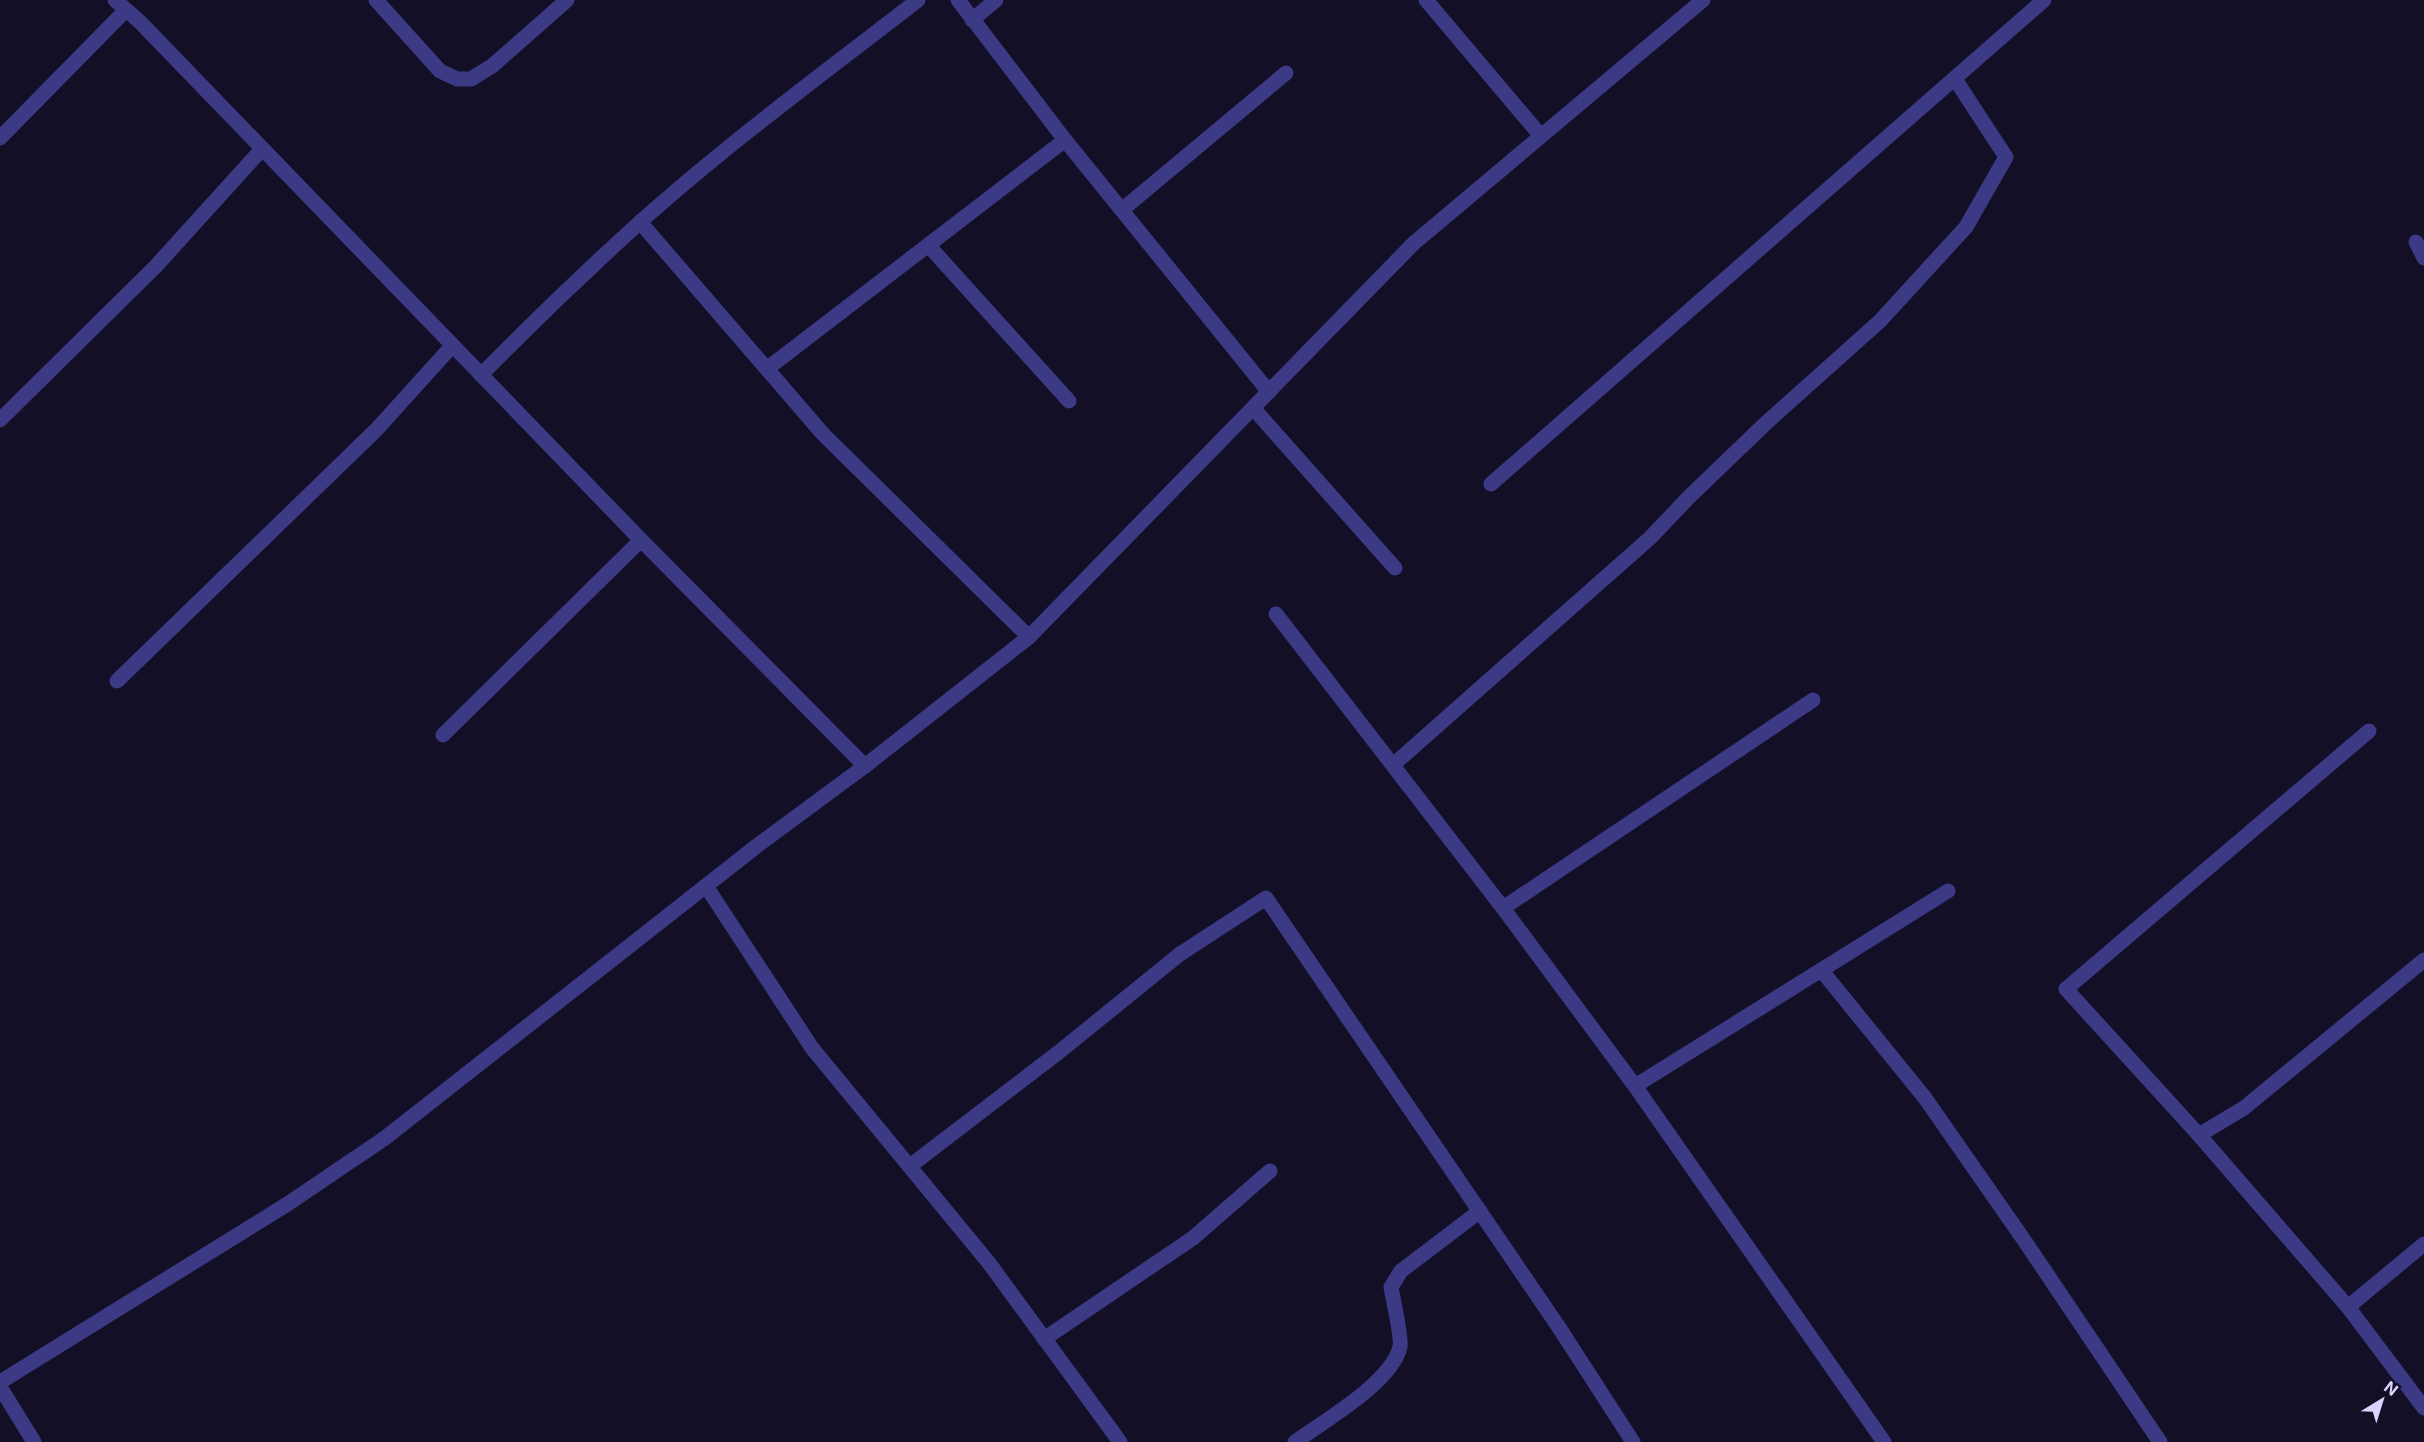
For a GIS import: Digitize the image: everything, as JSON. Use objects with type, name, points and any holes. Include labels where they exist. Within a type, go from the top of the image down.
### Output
[{"type":"street","points":[[376,0],[440,70],[457,79],[471,79],[492,66],[567,0]]},
{"type":"street","points":[[481,375],[545,309],[640,222],[787,101],[918,0]]},
{"type":"street","points":[[957,0],[1065,140],[1269,392]]},
{"type":"street","points":[[972,20],[996,0]]},
{"type":"street","points":[[1426,0],[1541,136]]},
{"type":"street","points":[[0,1382],[285,1205],[385,1138],[758,845],[865,766],[1029,637],[1414,243],[1703,0]]},
{"type":"street","points":[[1491,484],[2044,0]]},
{"type":"street","points":[[0,138],[121,5],[641,540],[865,766]]},
{"type":"street","points":[[1123,209],[1286,73]]},
{"type":"street","points":[[1393,765],[1650,538],[1766,423],[1880,321],[1966,227],[2006,157],[1955,78]]},
{"type":"street","points":[[768,368],[1065,140]]},
{"type":"street","points":[[0,420],[156,266],[262,149]]},
{"type":"street","points":[[640,222],[824,434],[1029,637]]},
{"type":"street","points":[[2416,242],[2424,258]]},
{"type":"street","points":[[928,245],[1069,401]]},
{"type":"street","points":[[117,681],[376,430],[452,345]]},
{"type":"street","points":[[1253,408],[1395,568]]},
{"type":"street","points":[[443,735],[641,540]]},
{"type":"street","points":[[1276,614],[1503,908],[1635,1086],[1884,1442]]},
{"type":"street","points":[[1503,908],[1813,700]]},
{"type":"street","points":[[2369,731],[2066,989],[2199,1135],[2348,1307],[2424,1408]]},
{"type":"street","points":[[706,886],[812,1048],[989,1263],[1120,1442]]},
{"type":"street","points":[[1635,1086],[1948,891]]},
{"type":"street","points":[[910,1167],[1059,1052],[1180,954],[1266,898],[1560,1329],[1633,1442]]},
{"type":"street","points":[[2199,1135],[2244,1108],[2424,960]]},
{"type":"street","points":[[1822,971],[1925,1098],[2160,1442]]},
{"type":"street","points":[[1044,1339],[1193,1238],[1270,1171]]},
{"type":"street","points":[[1295,1442],[1374,1385],[1392,1365],[1401,1345],[1391,1287],[1401,1270],[1480,1211]]},
{"type":"street","points":[[2348,1307],[2424,1244]]},
{"type":"street","points":[[0,1387],[34,1442]]}]
